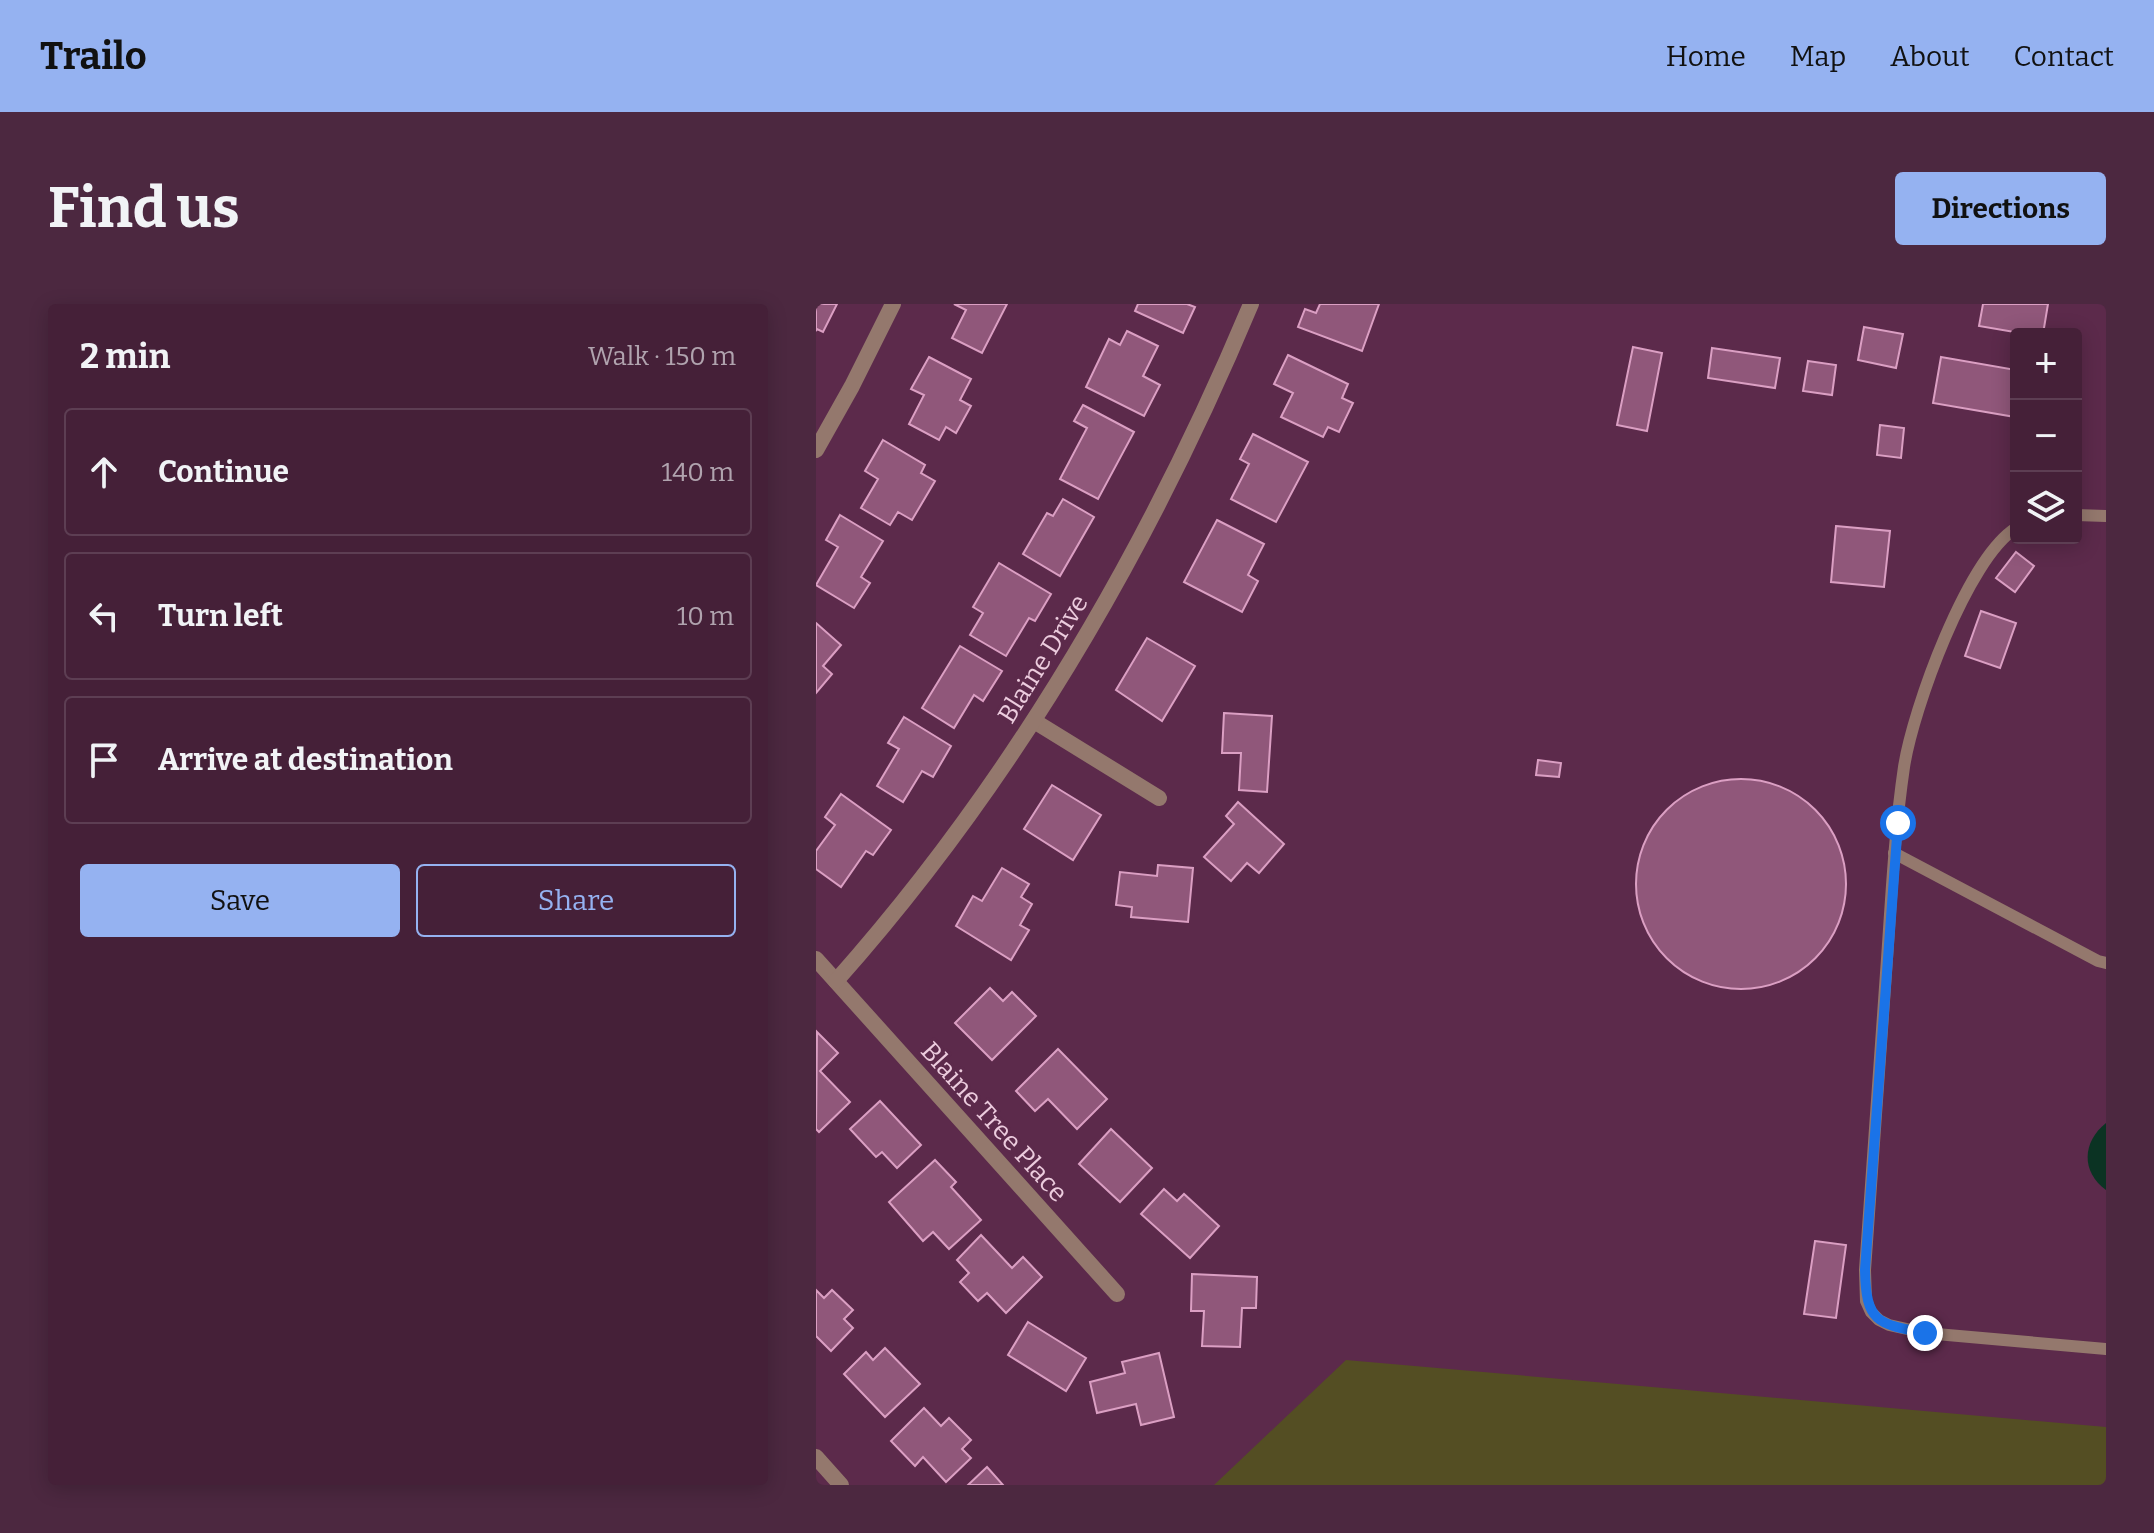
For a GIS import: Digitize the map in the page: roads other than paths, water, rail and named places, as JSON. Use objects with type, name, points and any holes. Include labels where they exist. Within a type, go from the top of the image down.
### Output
[{"type":"street","points":[[816,450],[893,304]]},
{"type":"street","name":"Blaine Drive","points":[[836,981],[934,862],[1034,721],[1145,534],[1193,438],[1251,304]]},
{"type":"street","points":[[1034,721],[1159,798]]},
{"type":"street","points":[[816,959],[836,981]]},
{"type":"street","name":"Blaine Tree Place","points":[[836,981],[1117,1294]]},
{"type":"street","points":[[816,1457],[841,1485]]},
{"type":"lane","points":[[2082,515],[2106,516]]},
{"type":"lane","points":[[2010,533],[1985,560],[1962,599],[1925,689],[1904,763],[1894,853],[1865,1270],[1866,1301],[1879,1320],[1925,1333],[2106,1349]]},
{"type":"lane","points":[[1894,853],[2106,963]]}]
